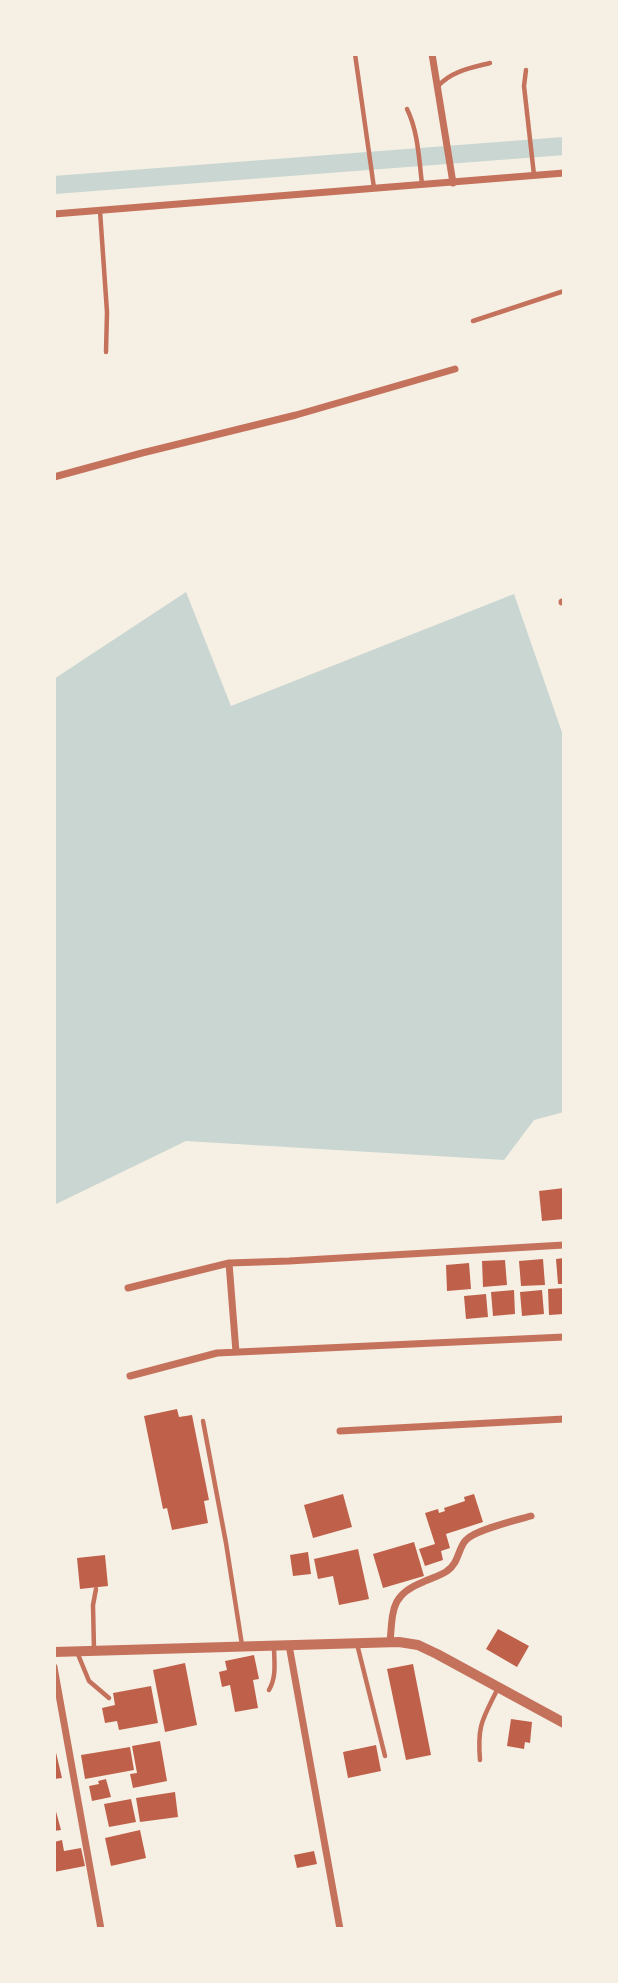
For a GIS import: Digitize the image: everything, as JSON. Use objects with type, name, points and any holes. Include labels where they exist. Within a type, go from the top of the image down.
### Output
[{"type":"street","points":[[432,54],[453,183]]},
{"type":"street","points":[[54,214],[564,173]]},
{"type":"street","points":[[54,477],[296,415],[454,369]]},
{"type":"street","points":[[128,1288],[229,1263],[564,1245]]},
{"type":"street","points":[[229,1263],[236,1352]]},
{"type":"street","points":[[130,1376],[217,1353],[564,1337]]},
{"type":"street","points":[[340,1431],[564,1419]]},
{"type":"street","points":[[390,1642],[398,1597],[408,1588],[449,1570],[459,1557],[464,1541],[473,1535],[531,1516]]},
{"type":"street","points":[[54,1652],[390,1642],[418,1645],[564,1723]]},
{"type":"street","points":[[289,1645],[340,1929]]},
{"type":"street","points":[[54,1667],[101,1929]]},
{"type":"lane","points":[[355,54],[374,189]]},
{"type":"lane","points":[[438,87],[447,77],[458,71],[490,63]]},
{"type":"lane","points":[[526,70],[524,86],[534,175]]},
{"type":"lane","points":[[407,109],[412,119],[422,185]]},
{"type":"lane","points":[[100,211],[107,312],[106,352]]},
{"type":"lane","points":[[473,321],[564,291]]},
{"type":"lane","points":[[203,1421],[243,1646]]},
{"type":"lane","points":[[94,1651],[93,1605],[96,1589]]},
{"type":"lane","points":[[356,1643],[385,1756]]},
{"type":"lane","points":[[269,1690],[275,1675],[274,1646]]},
{"type":"lane","points":[[77,1652],[89,1681],[109,1698]]},
{"type":"lane","points":[[480,1760],[478,1738],[481,1722],[498,1688]]},
{"type":"shaded area","points":[[186,592],[231,706],[514,594],[564,738],[564,1112],[534,1120],[504,1160],[186,1141],[54,1205],[54,679]]},
{"type":"building","points":[[564,1188],[564,1219],[542,1221],[539,1191]]},
{"type":"building","points":[[564,1258],[564,1284],[558,1284],[556,1259]]},
{"type":"building","points":[[543,1259],[545,1285],[521,1286],[519,1261]]},
{"type":"building","points":[[505,1260],[507,1285],[483,1287],[482,1261]]},
{"type":"building","points":[[469,1263],[471,1289],[447,1291],[446,1265]]},
{"type":"building","points":[[564,1288],[564,1314],[549,1315],[548,1289]]},
{"type":"building","points":[[514,1290],[515,1314],[493,1316],[491,1292]]},
{"type":"building","points":[[542,1290],[544,1314],[522,1316],[520,1292]]},
{"type":"building","points":[[486,1294],[488,1317],[466,1319],[464,1296]]},
{"type":"building","points":[[177,1409],[179,1417],[192,1415],[209,1500],[204,1501],[208,1523],[172,1530],[167,1508],[163,1509],[144,1416]]},
{"type":"building","points":[[343,1494],[352,1527],[313,1538],[304,1505]]},
{"type":"building","points":[[474,1494],[483,1522],[446,1534],[450,1548],[441,1551],[443,1560],[425,1566],[419,1549],[435,1544],[425,1513],[438,1509],[439,1513],[445,1511],[444,1508],[465,1501],[464,1497]]},
{"type":"building","points":[[414,1542],[424,1576],[383,1588],[373,1554]]},
{"type":"building","points":[[358,1549],[369,1599],[339,1605],[333,1576],[318,1579],[314,1559]]},
{"type":"building","points":[[308,1552],[311,1574],[293,1576],[290,1555]]},
{"type":"building","points":[[105,1555],[108,1586],[80,1589],[77,1558]]},
{"type":"building","points":[[498,1629],[529,1646],[517,1667],[486,1649]]},
{"type":"building","points":[[254,1655],[259,1679],[253,1680],[258,1708],[235,1712],[230,1685],[222,1687],[219,1672],[227,1670],[225,1661]]},
{"type":"building","points":[[185,1663],[197,1725],[165,1732],[153,1670]]},
{"type":"building","points":[[413,1664],[431,1755],[406,1760],[387,1669]]},
{"type":"building","points":[[151,1686],[158,1723],[119,1730],[117,1721],[105,1723],[102,1708],[115,1705],[113,1693]]},
{"type":"building","points":[[511,1719],[532,1722],[530,1743],[525,1742],[524,1749],[507,1746]]},
{"type":"building","points":[[160,1741],[167,1781],[133,1788],[130,1774],[137,1773],[132,1746]]},
{"type":"building","points":[[54,1744],[62,1778],[54,1779]]},
{"type":"building","points":[[376,1745],[381,1771],[348,1778],[343,1752]]},
{"type":"building","points":[[130,1747],[134,1770],[85,1779],[81,1755]]},
{"type":"building","points":[[106,1779],[111,1797],[92,1801],[89,1786]]},
{"type":"building","points":[[175,1792],[178,1817],[140,1822],[136,1798]]},
{"type":"building","points":[[131,1799],[136,1822],[109,1827],[104,1804]]},
{"type":"building","points":[[54,1804],[61,1830],[54,1831]]},
{"type":"building","points":[[140,1830],[146,1858],[111,1866],[105,1838]]},
{"type":"building","points":[[62,1840],[64,1851],[81,1848],[85,1866],[54,1872],[54,1842]]},
{"type":"building","points":[[314,1851],[317,1864],[297,1868],[294,1855]]},
{"type":"waterway","points":[[54,185],[564,146]]}]
